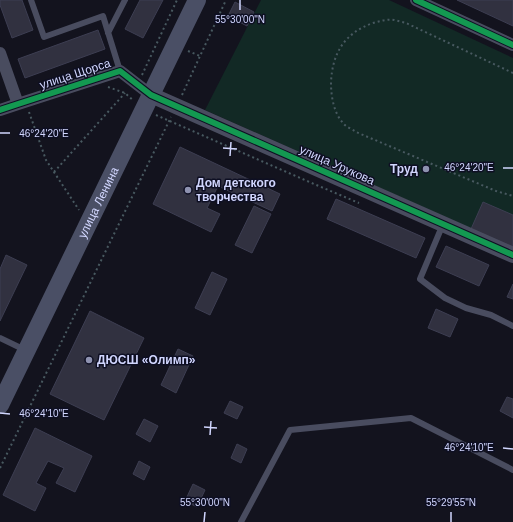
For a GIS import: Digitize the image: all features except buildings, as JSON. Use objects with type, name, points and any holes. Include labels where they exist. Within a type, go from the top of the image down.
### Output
[{"type":"main road","name":"улица Ленина","points":[[0,405],[197,0]]},
{"type":"street","points":[[416,0],[513,45]]},
{"type":"street","points":[[0,53],[18,104]]},
{"type":"street","name":"улица Щорса","points":[[0,110],[120,71],[148,102]]},
{"type":"street","name":"улица Урукова","points":[[148,102],[176,106],[513,255]]},
{"type":"lane","points":[[31,0],[44,37],[103,16],[120,71]]},
{"type":"lane","points":[[108,33],[125,0]]},
{"type":"lane","points":[[443,224],[420,279],[446,298],[466,308],[491,315],[513,326]]},
{"type":"lane","points":[[0,338],[26,351]]},
{"type":"lane","points":[[241,522],[290,430],[411,418],[513,470]]},
{"type":"path","points":[[0,468],[169,121],[226,0]]},
{"type":"path","points":[[513,73],[406,23],[394,20],[383,20],[354,32],[344,43],[336,55],[332,71],[331,92],[335,112],[343,124],[356,132],[496,191],[513,196]]},
{"type":"path","points":[[105,86],[148,102],[169,121],[366,205]]},
{"type":"path","points":[[54,172],[125,93]]},
{"type":"path","points":[[36,110],[29,112],[46,160],[80,211]]},
{"type":"green space","name":"Труд","points":[[261,0],[389,0],[513,58],[513,247],[205,110]]},
{"type":"cycle path","points":[[416,0],[513,45]]},
{"type":"cycle path","points":[[0,110],[120,71],[151,95],[513,255]]},
{"type":"place","name":"Труд","points":[[426,169]]},
{"type":"place","name":"Дом детского творчества","points":[[188,190]]},
{"type":"place","name":"ДЮСШ «Олимп»","points":[[89,360]]}]
